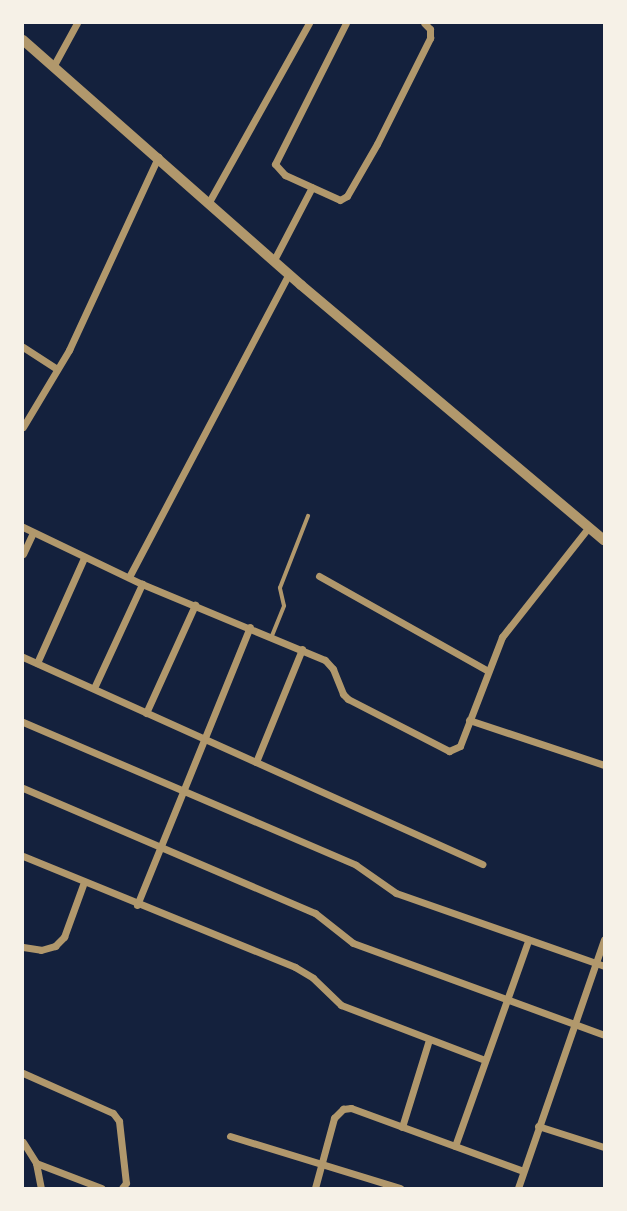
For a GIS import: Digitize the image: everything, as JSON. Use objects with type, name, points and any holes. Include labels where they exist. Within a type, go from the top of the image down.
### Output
[{"type":"street","points":[[54,65],[77,23]]},
{"type":"street","points":[[209,202],[309,23]]},
{"type":"street","points":[[346,23],[276,161],[280,172],[337,199],[347,197],[430,38],[430,29],[424,23]]},
{"type":"street","points":[[23,40],[289,274],[604,540]]},
{"type":"street","points":[[23,427],[57,369],[158,157]]},
{"type":"street","points":[[274,260],[312,187]]},
{"type":"street","points":[[129,577],[289,274]]},
{"type":"street","points":[[23,347],[57,369]]},
{"type":"street","points":[[23,527],[142,584],[302,649],[330,664],[342,694],[348,699],[449,751],[460,746],[496,648],[510,626],[589,527]]},
{"type":"street","points":[[23,554],[33,533]]},
{"type":"street","points":[[37,663],[84,558]]},
{"type":"street","points":[[320,576],[488,671]]},
{"type":"street","points":[[94,688],[142,584]]},
{"type":"street","points":[[146,713],[195,605]]},
{"type":"street","points":[[137,905],[250,627]]},
{"type":"street","points":[[256,762],[302,649]]},
{"type":"street","points":[[23,657],[482,864]]},
{"type":"street","points":[[469,720],[604,765]]},
{"type":"street","points":[[23,722],[356,865],[397,893],[604,966]]},
{"type":"street","points":[[23,788],[315,913],[354,943],[604,1035]]},
{"type":"street","points":[[23,856],[137,905],[295,967],[313,978],[341,1005],[485,1060]]},
{"type":"street","points":[[23,947],[41,950],[55,946],[64,937],[84,882]]},
{"type":"street","points":[[517,1188],[604,939]]},
{"type":"street","points":[[455,1146],[528,941]]},
{"type":"street","points":[[402,1127],[429,1040]]},
{"type":"street","points":[[23,1073],[113,1113],[119,1121],[126,1183],[122,1188]]},
{"type":"street","points":[[315,1188],[334,1118],[343,1109],[351,1108],[523,1171]]},
{"type":"street","points":[[538,1126],[604,1147]]},
{"type":"street","points":[[230,1136],[400,1188]]},
{"type":"street","points":[[23,1142],[36,1163],[41,1188]]},
{"type":"street","points":[[36,1163],[101,1188]]},
{"type":"lane","points":[[272,636],[284,606],[280,588],[308,516]]}]
